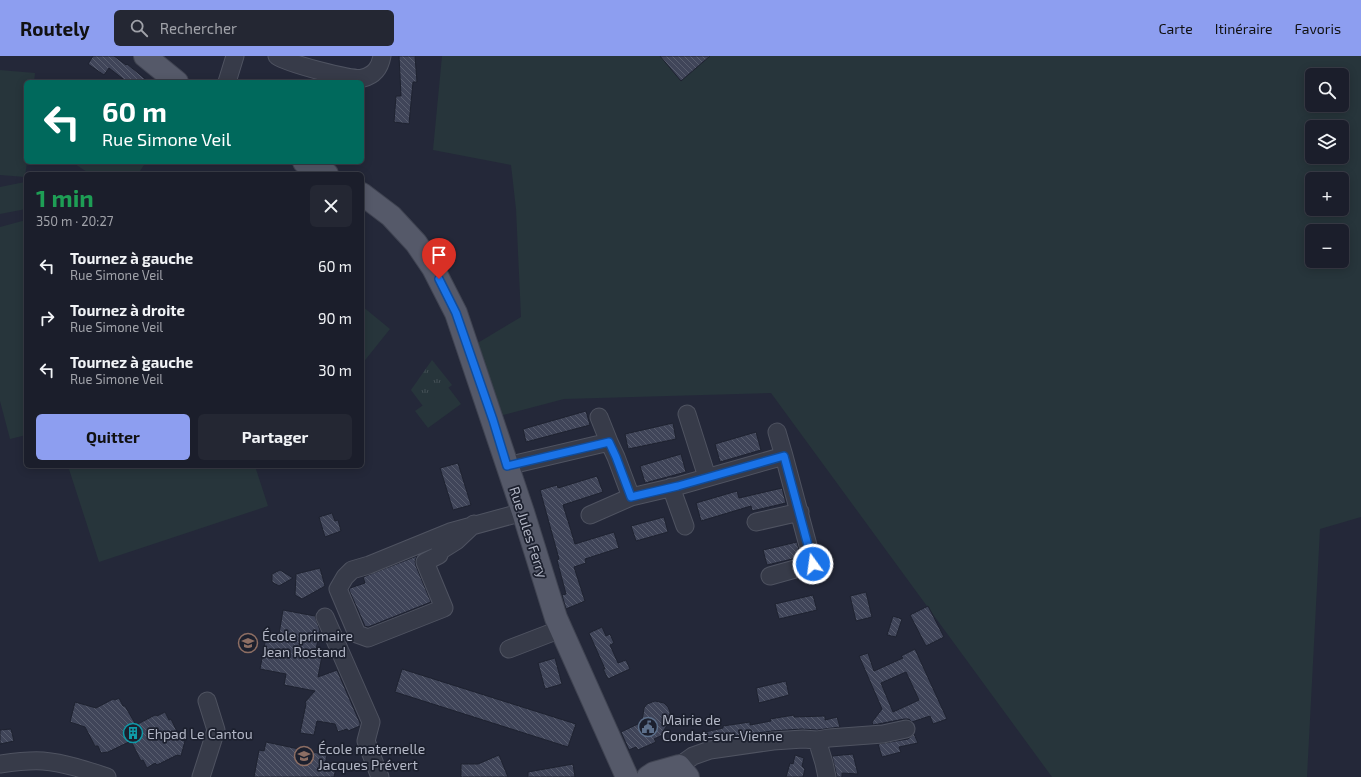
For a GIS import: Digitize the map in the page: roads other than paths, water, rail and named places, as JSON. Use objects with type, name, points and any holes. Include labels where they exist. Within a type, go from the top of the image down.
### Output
[{"type":"main road","points":[[145,56],[175,80]]},
{"type":"main road","points":[[308,164],[323,172]]},
{"type":"main road","name":"Rue Jules Ferry","points":[[364,196],[391,216],[416,243],[433,268],[456,313],[493,420],[556,618],[627,777]]},
{"type":"main road","points":[[648,777],[654,773],[684,771]]},
{"type":"street","points":[[228,80],[235,56]]},
{"type":"street","points":[[277,56],[292,64],[361,79],[372,74],[378,69],[382,56]]},
{"type":"street","points":[[687,414],[707,477]]},
{"type":"street","points":[[599,417],[631,497]]},
{"type":"street","points":[[770,576],[813,564],[777,432]]},
{"type":"street","points":[[507,466],[609,442]]},
{"type":"street","points":[[590,516],[631,497],[671,488],[784,456]]},
{"type":"street","points":[[671,488],[685,526]]},
{"type":"street","points":[[474,524],[456,541],[440,551],[438,555],[425,562],[444,608],[368,638],[357,634],[338,589],[345,577],[352,570],[369,565],[450,532],[474,524],[523,512]]},
{"type":"street","points":[[756,522],[800,512]]},
{"type":"street","points":[[326,618],[371,722],[366,741],[380,777]]},
{"type":"street","points":[[509,649],[560,628]]},
{"type":"street","points":[[200,777],[216,730],[207,702]]},
{"type":"street","points":[[684,771],[693,756],[710,750],[804,738],[817,740],[883,734],[906,729]]},
{"type":"street","points":[[817,740],[827,777]]},
{"type":"street","points":[[0,764],[22,761],[43,761],[76,767],[107,777]]},
{"type":"place","name":"École primaire Jean Rostand","points":[[248,643]]},
{"type":"place","name":"Mairie de Condat-sur-Vienne","points":[[648,727]]},
{"type":"place","name":"Ehpad Le Cantou","points":[[133,733]]},
{"type":"place","name":"École maternelle Jacques Prévert","points":[[304,756]]}]
